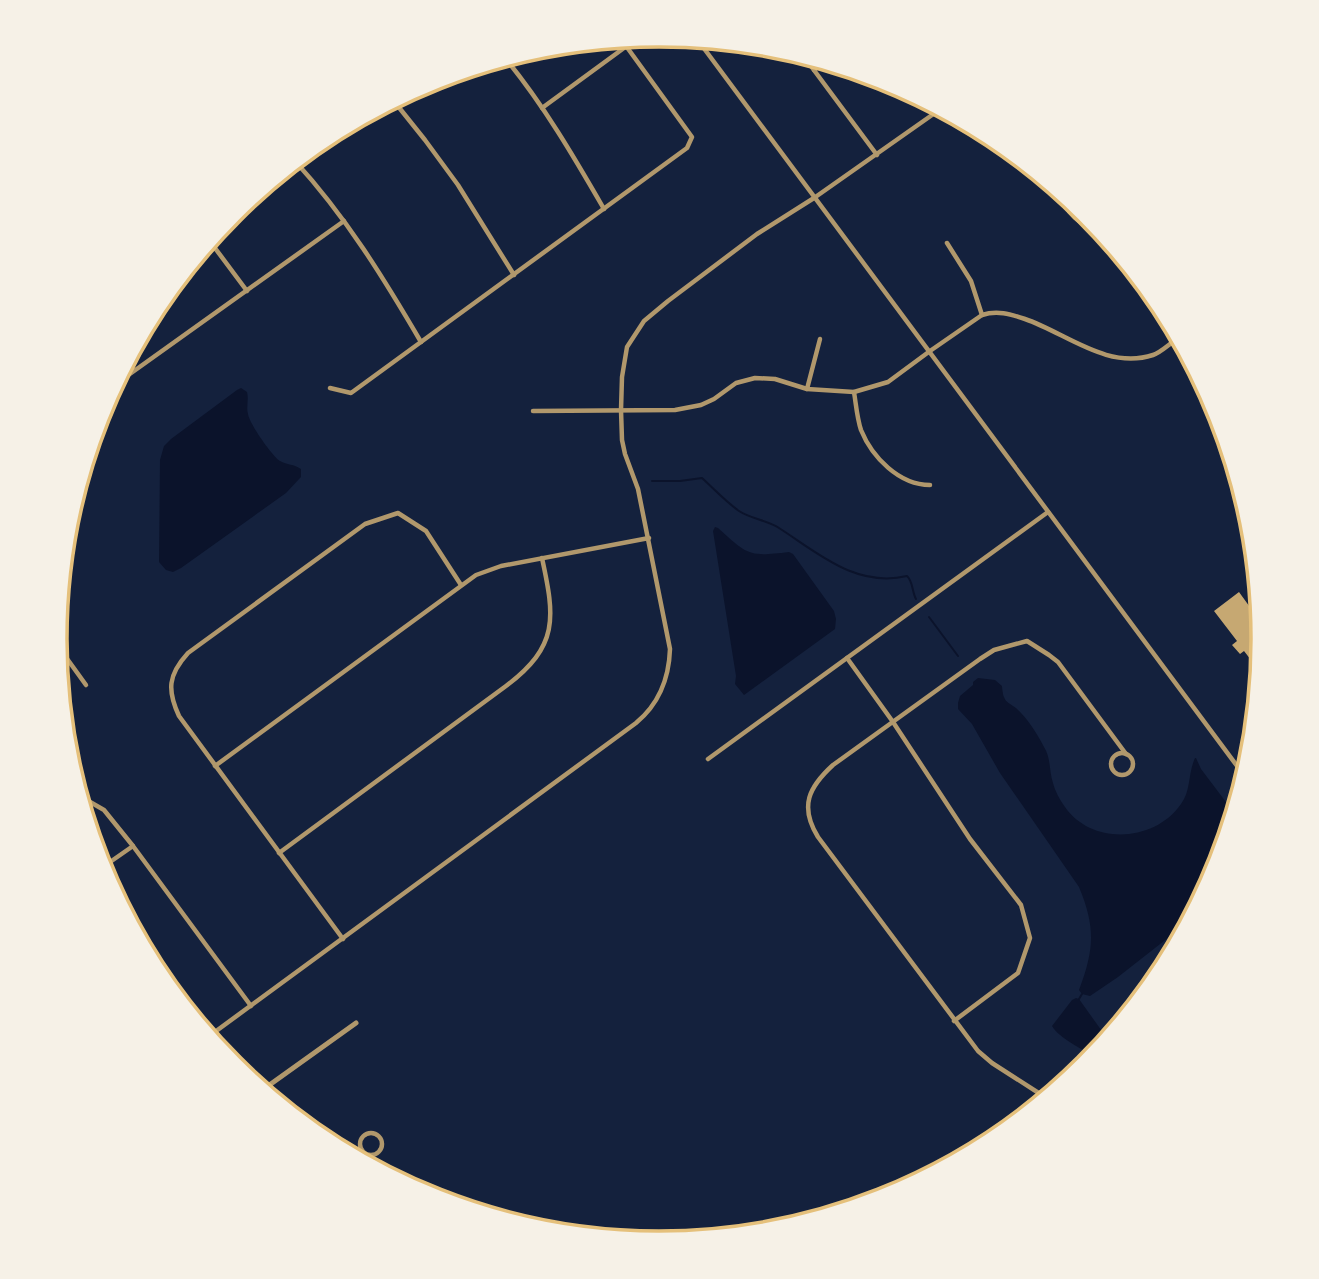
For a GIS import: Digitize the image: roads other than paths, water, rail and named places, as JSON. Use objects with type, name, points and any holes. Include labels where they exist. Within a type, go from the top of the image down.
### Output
[{"type":"street","points":[[542,107],[622,49]]},
{"type":"street","points":[[330,388],[351,393],[687,148],[692,136],[628,49]]},
{"type":"street","points":[[704,49],[1238,767]]},
{"type":"street","points":[[511,66],[542,107],[604,209]]},
{"type":"street","points":[[814,69],[877,155]]},
{"type":"street","points":[[399,108],[458,185],[513,275]]},
{"type":"street","points":[[215,1032],[636,723],[651,708],[664,685],[670,649],[638,489],[624,446],[622,377],[627,347],[644,321],[667,301],[757,234],[814,198],[933,115]]},
{"type":"street","points":[[302,168],[372,260],[421,342]]},
{"type":"street","points":[[130,374],[344,221]]},
{"type":"street","points":[[947,243],[971,281],[982,315]]},
{"type":"street","points":[[215,248],[247,291]]},
{"type":"street","points":[[533,411],[675,410],[701,405],[736,383],[755,378],[775,379],[807,389],[854,392],[887,383],[982,315],[989,313],[1007,313],[1040,324],[1103,355],[1128,360],[1155,354],[1172,343]]},
{"type":"street","points":[[807,389],[820,339]]},
{"type":"street","points":[[854,392],[861,429],[877,457],[895,474],[918,485],[930,485]]},
{"type":"street","points":[[708,759],[1048,512]]},
{"type":"street","points":[[343,939],[179,716],[172,702],[170,684],[177,665],[188,653],[365,524],[398,513],[426,531],[461,585]]},
{"type":"street","points":[[215,766],[476,575],[542,558],[649,538]]},
{"type":"street","points":[[279,853],[531,665],[544,645],[551,617],[551,603],[542,558]]},
{"type":"street","points":[[1039,1093],[986,1059],[954,1021],[818,837],[808,806],[812,788],[833,765],[980,659],[995,650],[1027,640],[1058,662],[1131,758],[1133,766],[1126,775],[1119,775],[1113,771],[1112,761],[1116,755],[1126,754]]},
{"type":"street","points":[[847,658],[970,839],[1021,905],[1030,938],[1018,973],[954,1021]]},
{"type":"street","points":[[68,660],[86,685]]},
{"type":"street","points":[[90,802],[104,810],[133,846],[250,1006]]},
{"type":"street","points":[[110,862],[133,846]]},
{"type":"street","points":[[269,1085],[356,1023]]},
{"type":"street","points":[[365,1153],[360,1147],[362,1139],[368,1134],[377,1135],[382,1142],[381,1150],[374,1155],[367,1154]]},
{"type":"water","points":[[241,388],[247,392],[249,418],[261,439],[280,461],[301,469],[301,477],[286,493],[181,568],[173,572],[166,570],[159,562],[160,460],[164,446]]},
{"type":"water","points":[[715,527],[749,552],[793,554],[834,611],[836,619],[835,629],[744,695],[735,684],[736,676],[713,531]]},
{"type":"water","points":[[978,678],[995,680],[1002,686],[1007,702],[1028,721],[1046,751],[1054,786],[1061,801],[1077,820],[1091,828],[1107,833],[1140,832],[1170,817],[1184,799],[1195,758],[1228,805],[1207,866],[1173,934],[1090,996],[1079,990],[1088,963],[1091,939],[1088,915],[1079,887],[1000,773],[972,724],[958,709],[960,696]]},
{"type":"water","points":[[1079,999],[1103,1032],[1085,1051],[1065,1039],[1052,1026],[1072,1000]]},
{"type":"waterway","points":[[652,481],[702,478],[739,511],[774,525],[838,566],[871,577],[907,576],[916,599]]},
{"type":"waterway","points":[[929,617],[958,656]]},
{"type":"waterway","points":[[1079,999],[1082,994]]}]
